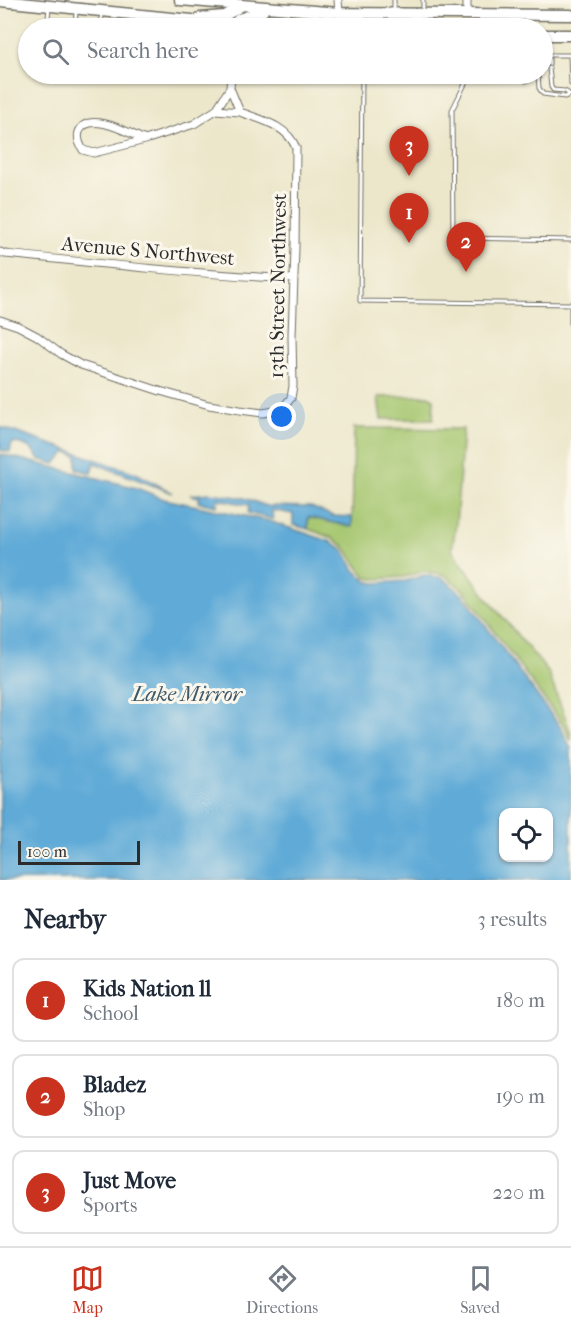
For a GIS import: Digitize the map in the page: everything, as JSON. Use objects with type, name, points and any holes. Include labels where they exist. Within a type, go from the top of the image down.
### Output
[{"type":"main road","points":[[180,0],[241,3],[272,9],[339,13],[571,15]]},
{"type":"main road","points":[[0,1],[158,18]]},
{"type":"main road","points":[[195,18],[224,15],[241,3]]},
{"type":"main road","points":[[242,18],[272,9]]},
{"type":"main road","points":[[553,35],[571,35]]},
{"type":"street","points":[[338,0],[339,13]]},
{"type":"street","points":[[467,0],[468,15]]},
{"type":"street","points":[[230,84],[240,112]]},
{"type":"street","points":[[145,140],[110,125],[94,122],[83,127],[78,139],[83,150],[94,153],[145,140],[194,124],[216,110],[230,88]]},
{"type":"street","name":"13th Street Northwest","points":[[0,320],[37,336],[61,354],[81,365],[200,403],[269,413],[283,409],[293,391],[296,148],[289,134],[282,129],[240,112],[216,110]]},
{"type":"street","name":"Avenue S Northwest","points":[[0,252],[118,266],[294,279]]},
{"type":"lane","points":[[394,0],[394,15]]},
{"type":"lane","points":[[423,0],[423,15]]},
{"type":"lane","points":[[48,18],[49,6]]},
{"type":"lane","points":[[76,18],[77,9]]},
{"type":"lane","points":[[102,12],[102,18]]},
{"type":"lane","points":[[553,55],[570,55],[571,84]]},
{"type":"lane","points":[[362,84],[360,301],[571,304],[571,323]]},
{"type":"lane","points":[[465,84],[452,110],[453,237],[571,240]]},
{"type":"lane","points":[[539,84],[543,94],[565,97],[570,94],[553,90],[551,84]]},
{"type":"green space","points":[[428,396],[434,399],[433,419],[381,419],[378,397]]},
{"type":"green space","points":[[354,428],[463,429],[452,550],[487,598],[548,672],[571,733],[571,741],[564,726],[466,593],[445,575],[425,571],[404,577],[367,578],[344,546],[330,537],[308,529],[308,517],[352,527]]},
{"type":"water","points":[[0,427],[136,473],[173,493],[94,463],[92,473],[77,469],[77,456],[67,452],[55,464],[38,459],[28,446],[12,443],[10,452],[0,450]]},
{"type":"water","name":"Lake Mirror","points":[[0,454],[137,488],[164,499],[269,521],[329,541],[343,549],[355,570],[366,581],[374,583],[405,581],[424,575],[443,578],[464,596],[561,728],[571,749],[571,880],[0,880]]},
{"type":"water","points":[[210,493],[244,498],[267,506],[311,507],[333,516],[352,517],[352,527],[308,517],[308,529],[293,525],[293,514],[272,510],[273,519],[248,513],[249,505],[217,499],[217,506],[198,502],[200,497],[190,495]]},
{"type":"place","name":"Just Move","points":[[409,176]]},
{"type":"place","name":"Kids Nation ll","points":[[409,243]]},
{"type":"place","name":"Bladez","points":[[466,272]]}]
